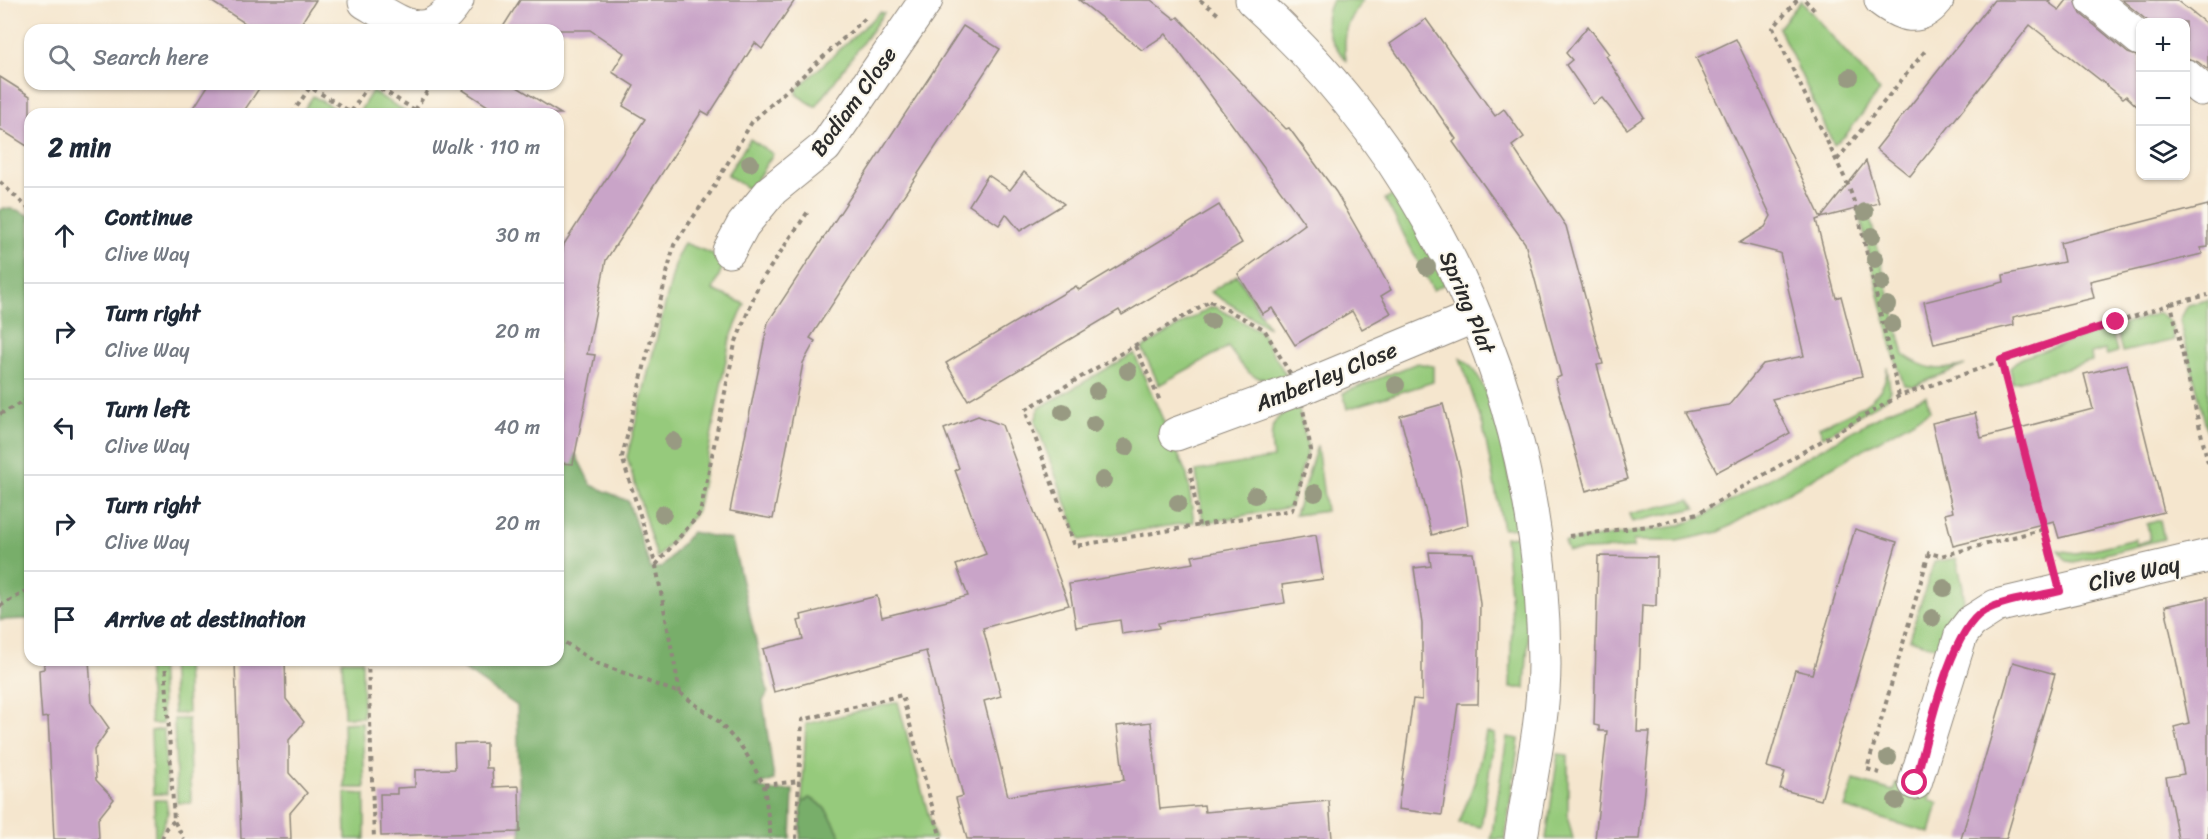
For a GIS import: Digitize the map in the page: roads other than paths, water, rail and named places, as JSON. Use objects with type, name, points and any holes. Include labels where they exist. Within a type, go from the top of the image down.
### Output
[{"type":"street","points":[[432,24],[443,20],[457,0]]},
{"type":"street","name":"Bodiam Close","points":[[729,251],[743,225],[772,190],[825,147],[926,0]]},
{"type":"street","points":[[1881,0],[1894,10],[1911,16],[1921,14],[1934,3]]},
{"type":"street","points":[[2093,0],[2136,36]]},
{"type":"street","points":[[365,2],[405,24]]},
{"type":"street","name":"Spring Plat","points":[[1272,6],[1402,175],[1437,232],[1475,316],[1515,429],[1536,540],[1544,666],[1539,734],[1521,839]]},
{"type":"street","name":"Amberley Close","points":[[1176,434],[1299,388],[1475,316]]},
{"type":"street","name":"Clive Way","points":[[1915,783],[1952,658],[1961,635],[1971,622],[1996,606],[2208,556]]}]
